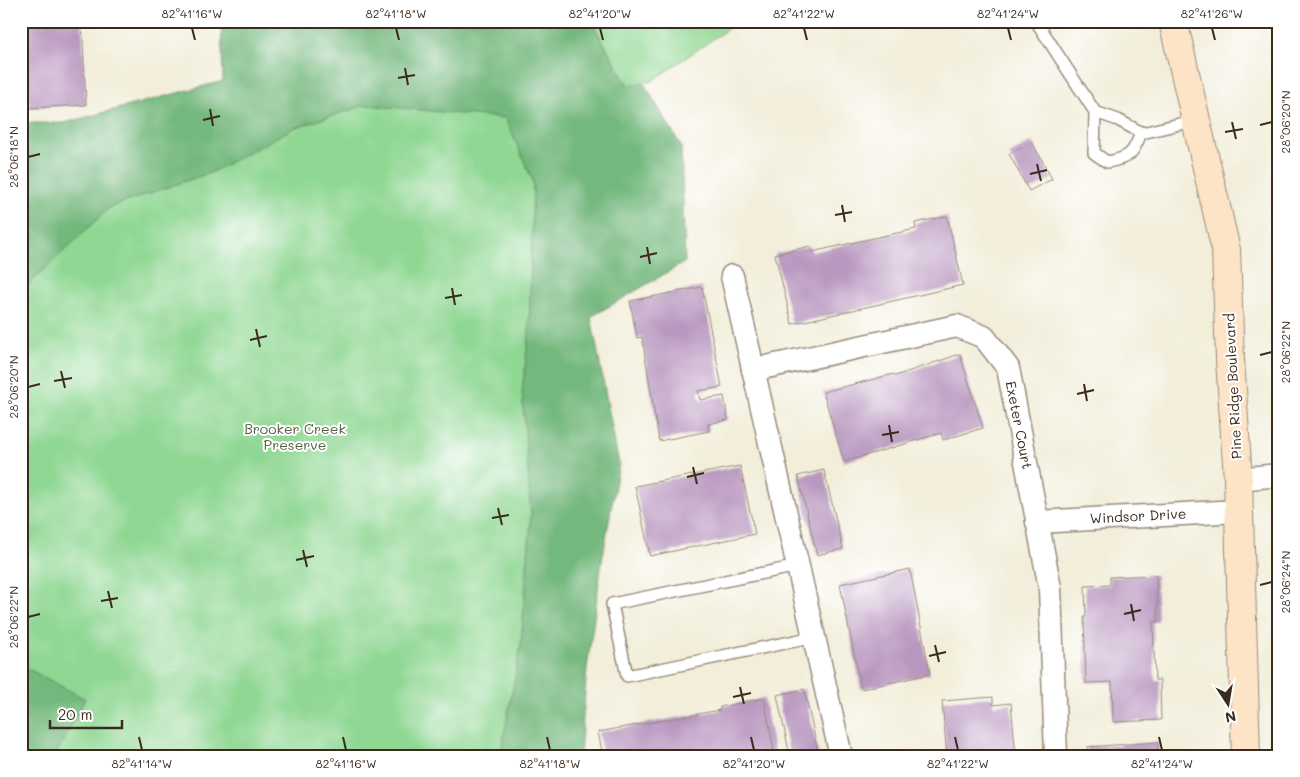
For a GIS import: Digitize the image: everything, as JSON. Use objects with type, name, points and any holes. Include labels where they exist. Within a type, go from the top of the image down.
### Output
[{"type":"street","name":"Pine Ridge Boulevard","points":[[1173,21],[1198,120],[1226,250],[1230,360],[1238,479],[1246,756]]},
{"type":"street","points":[[732,276],[841,756]]},
{"type":"street","name":"Exeter Court","points":[[754,370],[957,326],[984,337],[1008,368],[1050,588],[1056,756]]},
{"type":"street","points":[[1238,479],[1279,474]]},
{"type":"street","name":"Windsor Drive","points":[[1038,522],[1238,511]]},
{"type":"lane","points":[[1036,21],[1095,112],[1094,153],[1107,162],[1124,159],[1134,151],[1141,133]]},
{"type":"lane","points":[[1095,112],[1118,120],[1141,133],[1198,120]]},
{"type":"lane","points":[[798,566],[612,604],[627,676],[814,637]]},
{"type":"green space","points":[[221,21],[591,21],[628,86],[643,82],[681,146],[685,262],[591,317],[619,464],[602,561],[587,668],[580,756],[500,756],[521,644],[531,515],[522,391],[529,333],[533,181],[505,118],[366,105],[294,128],[212,172],[110,207],[21,292],[21,123],[64,123],[223,81]]},
{"type":"green space","points":[[591,21],[739,21],[652,81],[628,86]]},
{"type":"green space","name":"Brooker Creek Preserve","points":[[499,46],[518,147],[533,181],[532,218],[574,437],[508,756],[55,756],[75,717],[21,726],[21,135]]},
{"type":"green space","points":[[21,665],[85,699],[55,756],[21,756]]},
{"type":"building","points":[[24,21],[82,21],[86,105],[29,108]]},
{"type":"building","points":[[1032,142],[1052,179],[1029,191],[1009,154]]},
{"type":"building","points":[[947,216],[963,285],[792,324],[775,254],[810,246],[812,252],[916,229],[915,223]]},
{"type":"building","points":[[702,287],[722,387],[698,391],[700,400],[724,396],[728,420],[708,424],[709,431],[659,441],[642,337],[637,338],[630,301]]},
{"type":"building","points":[[960,354],[983,428],[943,440],[941,433],[844,462],[823,392],[894,374],[895,376]]},
{"type":"building","points":[[740,466],[755,534],[650,556],[635,486]]},
{"type":"building","points":[[824,470],[843,549],[817,555],[798,476]]},
{"type":"building","points":[[910,569],[930,674],[861,689],[840,584]]},
{"type":"building","points":[[1156,575],[1158,622],[1153,622],[1155,680],[1160,680],[1161,720],[1113,722],[1112,682],[1086,683],[1085,586],[1110,585],[1110,577]]},
{"type":"building","points":[[804,689],[819,756],[790,756],[777,695]]},
{"type":"building","points":[[993,697],[993,705],[1011,703],[1016,756],[947,756],[942,701]]},
{"type":"building","points":[[764,698],[775,756],[603,756],[598,732],[720,710],[720,707]]},
{"type":"building","points":[[1158,742],[1159,756],[1088,756],[1087,747]]}]
